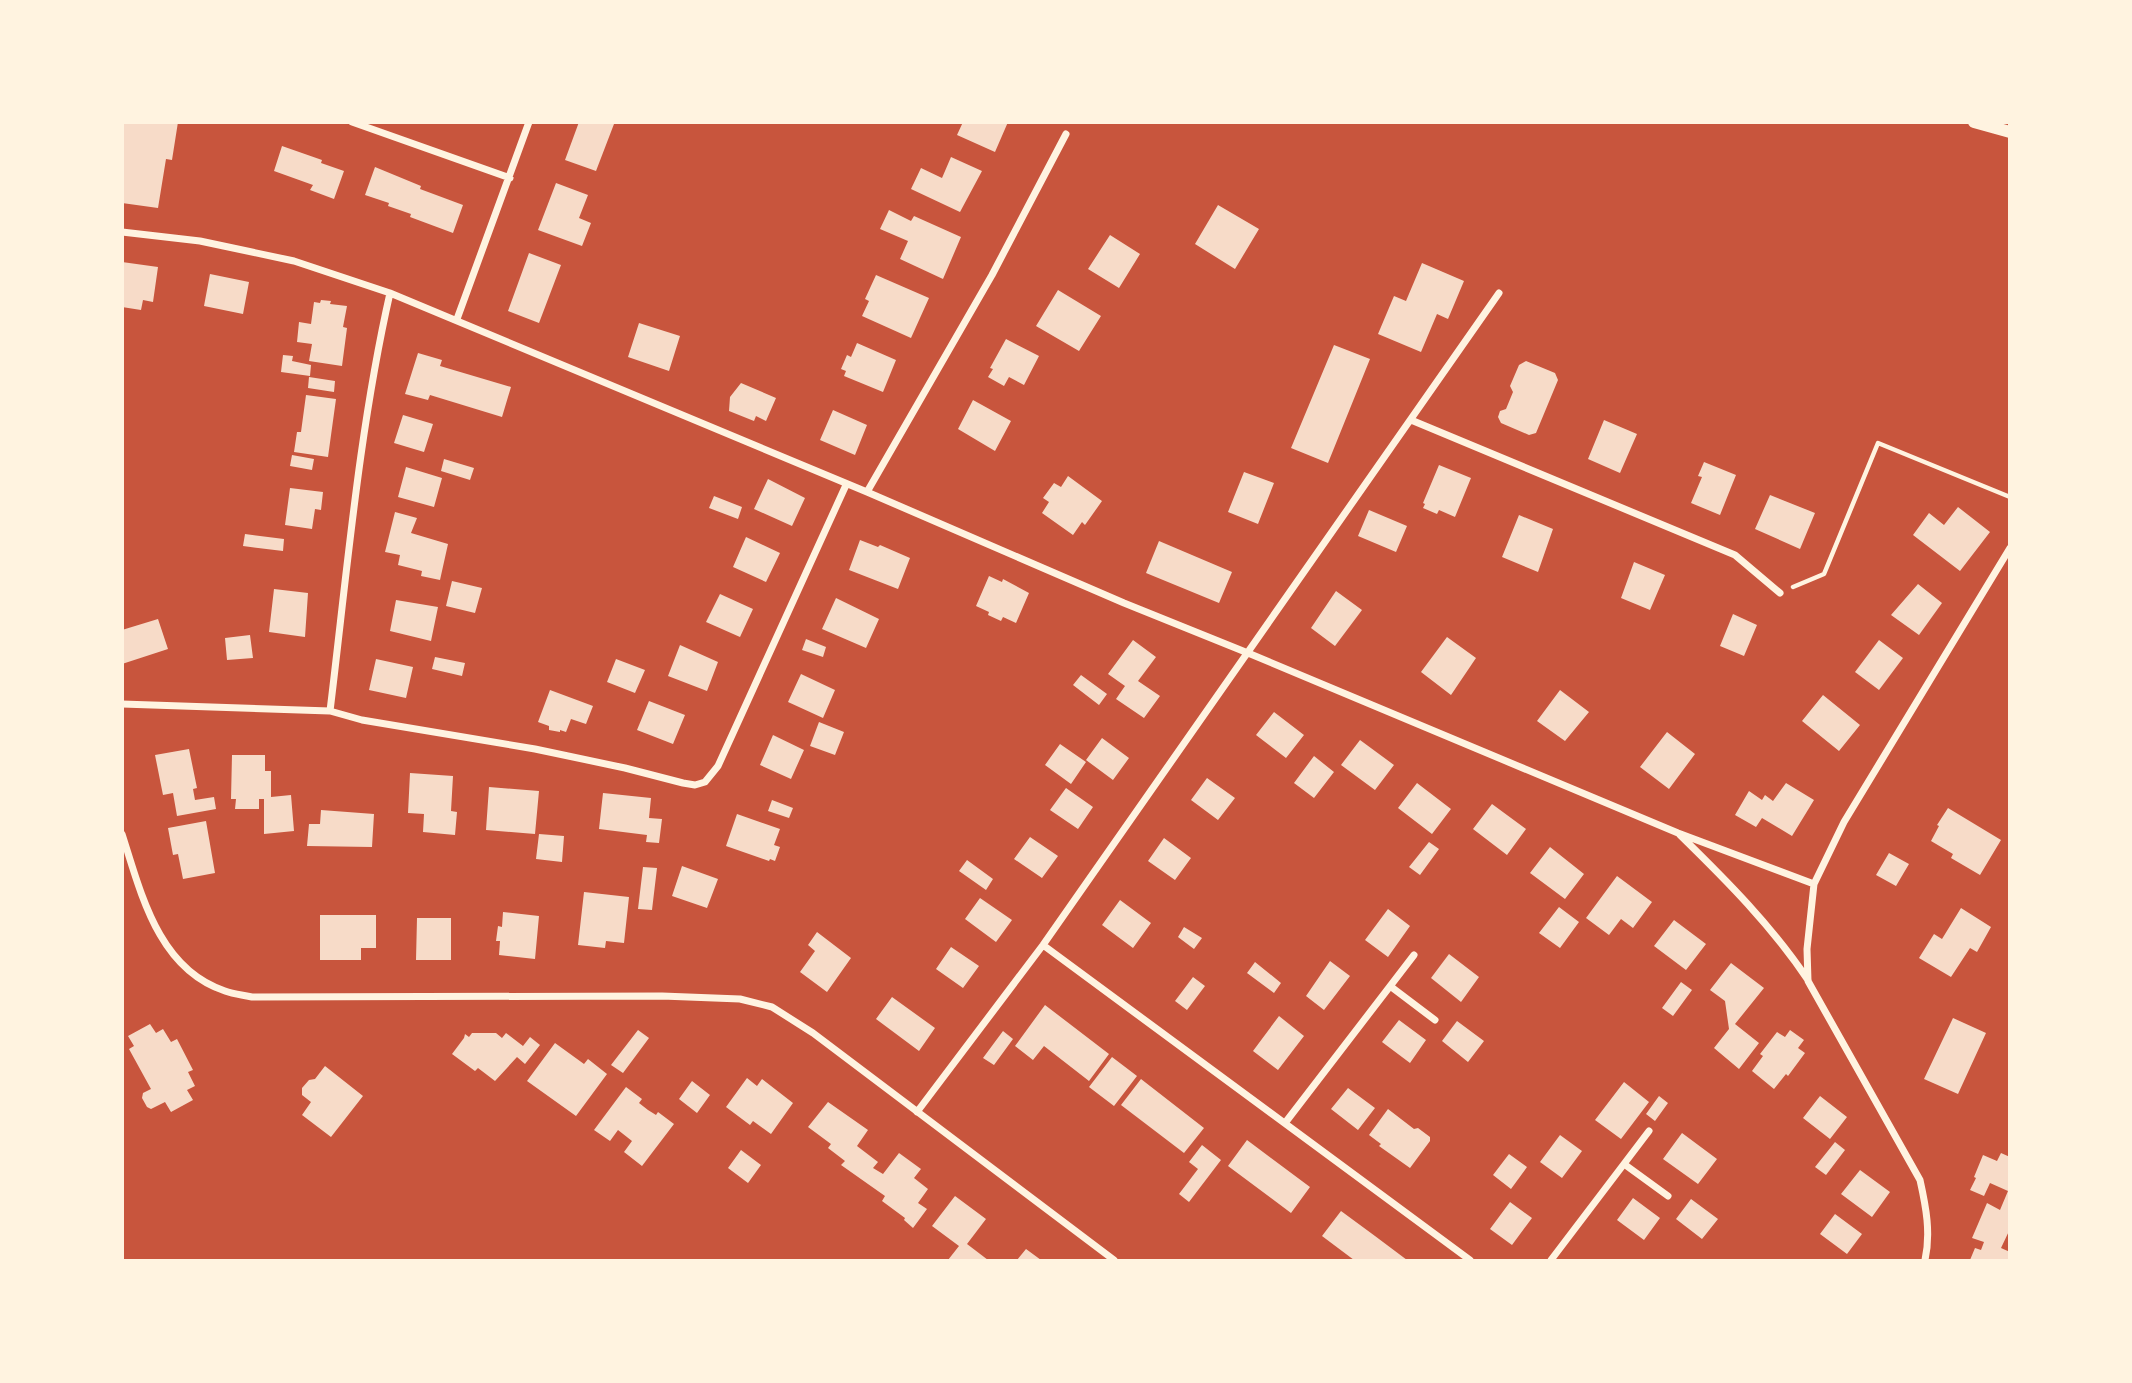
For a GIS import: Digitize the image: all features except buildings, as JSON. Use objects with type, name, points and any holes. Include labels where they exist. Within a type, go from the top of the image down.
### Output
[{"type":"street","points":[[352,122],[510,178]]},
{"type":"street","points":[[457,319],[529,122]]},
{"type":"street","points":[[1975,122],[2010,132]]},
{"type":"street","points":[[867,492],[992,275],[1066,134]]},
{"type":"street","points":[[122,232],[200,241],[294,261],[390,293],[867,492],[1111,598],[1678,833],[1814,884]]},
{"type":"street","points":[[330,711],[357,490],[379,339],[390,293]]},
{"type":"street","points":[[917,1112],[1044,945],[1499,293]]},
{"type":"street","points":[[1411,420],[1735,555],[1780,593]]},
{"type":"street","points":[[122,704],[330,711],[586,760],[683,783],[695,785],[705,782],[718,766],[846,485]]},
{"type":"street","points":[[1808,981],[1807,949],[1814,884],[1844,822],[2010,548]]},
{"type":"street","points":[[1678,833],[1754,908],[1784,944],[1892,1126],[1920,1180],[1929,1244],[1925,1261]]},
{"type":"street","points":[[122,834],[146,909],[166,947],[193,974],[224,991],[252,996],[662,996],[740,999],[772,1007],[813,1033],[1114,1261]]},
{"type":"street","points":[[1044,945],[1470,1261]]},
{"type":"street","points":[[1285,1123],[1413,955]]},
{"type":"street","points":[[1391,986],[1435,1020]]},
{"type":"street","points":[[1551,1261],[1649,1131]]},
{"type":"street","points":[[1624,1164],[1668,1196]]},
{"type":"path","points":[[1780,593],[1824,574],[1878,443],[2010,497]]}]
